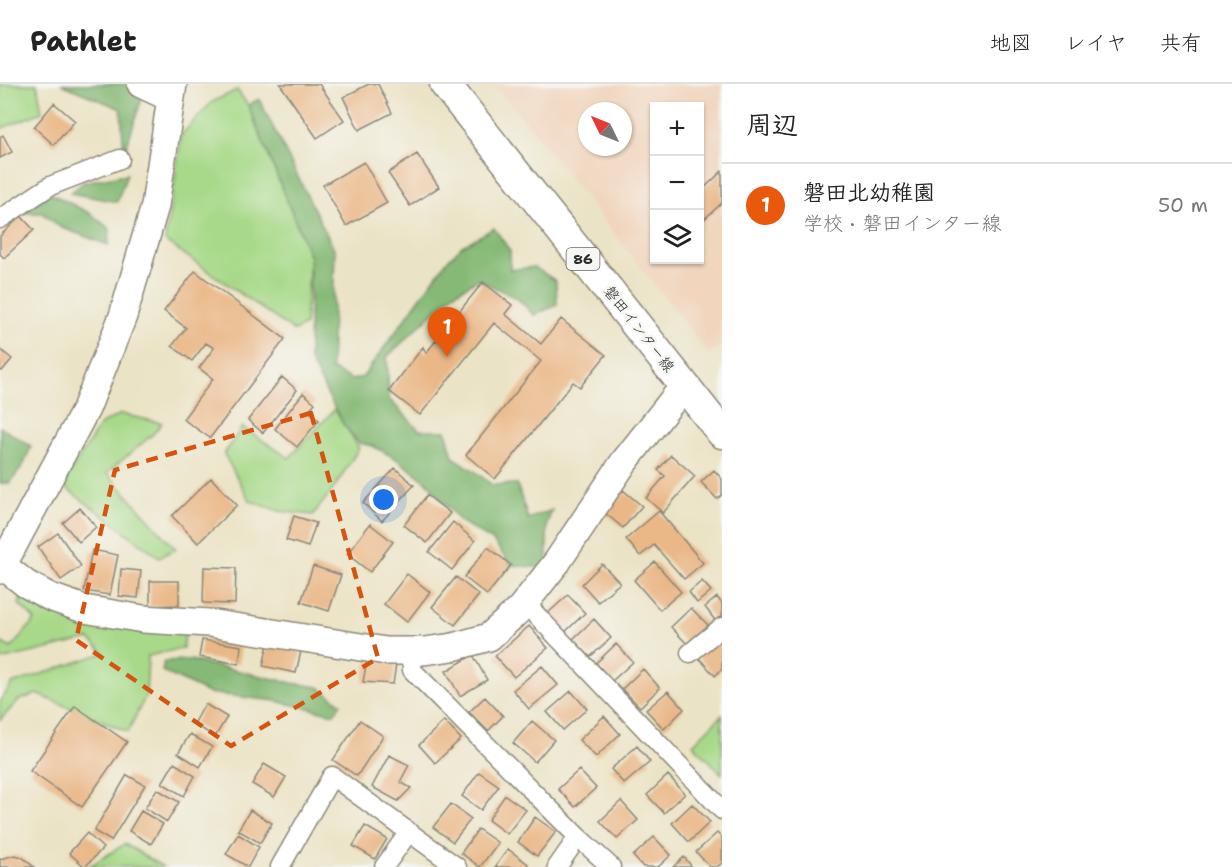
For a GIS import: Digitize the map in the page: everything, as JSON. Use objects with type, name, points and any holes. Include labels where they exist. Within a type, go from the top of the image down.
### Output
[{"type":"main road","name":"磐田インター線","points":[[445,84],[722,433]]},
{"type":"street","points":[[141,84],[172,91],[155,206],[123,316],[86,409],[1,566],[42,593],[84,609],[143,619],[209,623],[386,651],[453,647],[489,637],[525,603],[557,562],[624,462],[684,386]]},
{"type":"street","points":[[0,219],[50,186],[120,159]]},
{"type":"street","points":[[525,603],[722,810]]},
{"type":"street","points":[[690,653],[722,627]]},
{"type":"street","points":[[411,651],[412,670],[578,837],[611,867]]},
{"type":"street","points":[[280,867],[332,776],[457,867]]},
{"type":"street","points":[[384,867],[409,832]]},
{"type":"street","points":[[557,867],[578,837]]},
{"type":"highlighted area","points":[[311,413],[378,658],[231,746],[76,640],[115,470]]},
{"type":"shaded area","points":[[493,84],[722,84],[722,345],[709,354],[533,131]]},
{"type":"green space","points":[[0,84],[37,84],[42,112],[0,129]]},
{"type":"green space","points":[[61,84],[131,84],[143,95],[124,154],[121,109]]},
{"type":"green space","points":[[237,90],[248,105],[310,257],[305,325],[294,331],[165,241],[182,134],[212,102]]},
{"type":"green space","points":[[259,99],[335,251],[331,369],[352,380],[363,377],[446,262],[462,246],[494,228],[510,251],[510,270],[534,267],[556,281],[557,305],[534,315],[518,299],[478,279],[453,294],[387,357],[389,399],[419,430],[446,431],[453,457],[492,485],[517,484],[528,519],[552,510],[547,524],[547,568],[511,565],[493,541],[460,521],[427,482],[395,458],[373,446],[359,443],[343,424],[309,359],[310,257],[248,105]]},
{"type":"green space","points":[[127,174],[117,202],[70,193],[84,182]]},
{"type":"green space","points":[[50,193],[91,214],[110,229],[108,245],[60,227],[42,213],[24,213]]},
{"type":"green space","points":[[335,409],[359,448],[334,488],[313,515],[279,511],[250,501],[224,454],[242,427],[289,458]]},
{"type":"green space","points":[[121,414],[162,423],[153,434],[107,473],[176,549],[159,557],[62,485],[101,424]]},
{"type":"green space","points":[[0,427],[31,446],[24,464],[10,483],[0,483]]},
{"type":"green space","points":[[26,584],[187,622],[183,648],[148,656],[146,695],[128,732],[37,694],[19,700],[0,720],[0,702],[12,684],[104,653],[89,639],[0,660],[0,642],[11,648],[35,620],[19,604]]},
{"type":"green space","points":[[190,660],[319,687],[341,704],[334,714],[276,701],[208,693],[162,671],[164,661]]},
{"type":"green space","points":[[722,715],[722,774],[693,744]]},
{"type":"green space","points":[[125,844],[163,867],[88,867]]},
{"type":"building","points":[[280,84],[319,84],[344,120],[317,138]]},
{"type":"building","points":[[369,84],[378,84],[392,113],[359,130],[343,97]]},
{"type":"building","points":[[54,103],[75,121],[54,145],[34,127]]},
{"type":"building","points":[[3,135],[12,152],[0,158],[0,137]]},
{"type":"building","points":[[417,154],[439,187],[410,206],[388,173]]},
{"type":"building","points":[[364,162],[387,203],[346,226],[323,185]]},
{"type":"building","points":[[722,171],[722,203],[704,219],[704,210],[704,188]]},
{"type":"building","points":[[21,216],[34,230],[4,258],[0,254],[0,236]]},
{"type":"building","points":[[195,271],[285,339],[210,438],[183,419],[213,379],[199,368],[214,348],[206,343],[192,361],[172,346],[186,328],[164,311]]},
{"type":"building","points":[[483,282],[512,305],[505,314],[541,344],[561,319],[606,355],[580,387],[573,382],[495,479],[466,455],[541,361],[494,323],[420,415],[389,391],[423,347],[426,353]]},
{"type":"building","points":[[0,349],[12,359],[2,371],[0,370]]},
{"type":"building","points":[[282,377],[297,390],[263,433],[248,420]]},
{"type":"building","points":[[303,393],[315,403],[308,411],[319,420],[297,447],[275,429]]},
{"type":"building","points":[[671,455],[695,476],[663,513],[646,498],[665,476],[658,470]]},
{"type":"building","points":[[395,468],[414,485],[382,521],[363,503]]},
{"type":"building","points":[[714,470],[722,479],[722,495],[717,499],[701,482]]},
{"type":"building","points":[[211,478],[237,505],[198,543],[172,516]]},
{"type":"building","points":[[623,490],[642,506],[623,528],[604,512]]},
{"type":"building","points":[[427,495],[450,513],[427,543],[404,525]]},
{"type":"building","points":[[80,508],[96,527],[79,542],[63,523]]},
{"type":"building","points":[[659,511],[703,563],[684,579],[654,545],[640,556],[626,539]]},
{"type":"building","points":[[294,516],[316,523],[308,547],[286,540]]},
{"type":"building","points":[[453,522],[475,541],[452,570],[429,552]]},
{"type":"building","points":[[370,524],[393,542],[370,572],[347,554]]},
{"type":"building","points":[[58,533],[81,566],[61,580],[38,547]]},
{"type":"building","points":[[488,547],[511,565],[487,595],[464,577]]},
{"type":"building","points":[[92,550],[118,555],[110,595],[84,591]]},
{"type":"building","points":[[655,562],[681,592],[660,610],[634,580]]},
{"type":"building","points":[[602,564],[620,583],[598,602],[582,584]]},
{"type":"building","points":[[313,566],[341,575],[329,611],[301,602]]},
{"type":"building","points":[[204,567],[236,568],[235,604],[203,603]]},
{"type":"building","points":[[121,569],[141,571],[138,598],[119,596]]},
{"type":"building","points":[[407,574],[430,592],[407,622],[384,604]]},
{"type":"building","points":[[456,577],[479,595],[455,625],[432,607]]},
{"type":"building","points":[[150,581],[179,581],[179,605],[150,606]]},
{"type":"building","points":[[702,581],[711,591],[697,603],[689,592]]},
{"type":"building","points":[[568,595],[585,613],[564,633],[547,614]]},
{"type":"building","points":[[717,597],[722,604],[722,619],[717,623],[705,607]]},
{"type":"building","points":[[691,608],[709,626],[688,645],[671,627]]},
{"type":"building","points":[[594,619],[611,638],[590,657],[573,639]]},
{"type":"building","points":[[529,626],[548,648],[514,677],[495,656]]},
{"type":"building","points":[[719,638],[722,642],[722,669],[715,676],[698,657]]},
{"type":"building","points":[[202,640],[241,646],[239,664],[199,657]]},
{"type":"building","points":[[268,644],[301,651],[296,673],[263,666]]},
{"type":"building","points":[[616,644],[633,662],[612,681],[596,663]]},
{"type":"building","points":[[473,655],[487,680],[460,696],[446,671]]},
{"type":"building","points":[[367,660],[396,664],[393,684],[363,682]]},
{"type":"building","points":[[542,666],[558,685],[529,709],[513,690]]},
{"type":"building","points":[[643,669],[660,688],[640,707],[622,689]]},
{"type":"building","points":[[571,691],[587,709],[563,730],[547,712]]},
{"type":"building","points":[[668,691],[684,709],[664,729],[646,710]]},
{"type":"building","points":[[485,697],[503,716],[488,731],[469,712]]},
{"type":"building","points":[[205,704],[227,717],[215,737],[194,724]]},
{"type":"building","points":[[75,706],[127,742],[82,807],[30,771]]},
{"type":"building","points":[[604,716],[620,734],[596,757],[579,740]]},
{"type":"building","points":[[360,720],[383,736],[357,776],[333,760]]},
{"type":"building","points":[[444,721],[461,739],[435,763],[419,745]]},
{"type":"building","points":[[532,721],[554,740],[535,762],[513,743]]},
{"type":"building","points":[[190,734],[212,747],[200,767],[178,753]]},
{"type":"building","points":[[637,746],[650,762],[624,784],[611,769]]},
{"type":"building","points":[[389,755],[409,765],[400,782],[411,788],[398,801],[372,787]]},
{"type":"building","points":[[174,763],[195,776],[184,796],[162,783]]},
{"type":"building","points":[[264,764],[286,777],[274,797],[252,784]]},
{"type":"building","points":[[579,770],[596,788],[575,807],[558,789]]},
{"type":"building","points":[[479,772],[499,786],[481,810],[462,796]]},
{"type":"building","points":[[127,775],[145,785],[111,841],[94,831]]},
{"type":"building","points":[[668,775],[685,794],[664,813],[647,795]]},
{"type":"building","points":[[157,789],[179,802],[167,822],[145,808]]},
{"type":"building","points":[[505,795],[526,810],[507,834],[488,820]]},
{"type":"building","points":[[621,801],[638,820],[617,839],[600,821]]},
{"type":"building","points":[[451,804],[471,819],[453,842],[433,827]]},
{"type":"building","points":[[692,804],[710,822],[689,842],[672,823]]},
{"type":"building","points":[[250,810],[272,823],[260,843],[238,830]]},
{"type":"building","points":[[141,811],[163,824],[151,844],[129,831]]},
{"type":"building","points":[[535,817],[556,832],[537,856],[518,842]]},
{"type":"building","points":[[365,826],[387,839],[375,859],[353,846]]},
{"type":"building","points":[[478,829],[498,843],[480,867],[461,853]]},
{"type":"building","points":[[87,833],[103,848],[85,867],[69,853]]},
{"type":"building","points":[[717,833],[722,838],[722,863],[717,867],[710,867],[696,852]]},
{"type":"building","points":[[238,834],[259,847],[248,867],[226,854]]},
{"type":"building","points":[[654,837],[671,855],[658,867],[643,867],[633,856]]},
{"type":"building","points":[[508,849],[528,864],[526,867],[495,867]]},
{"type":"building","points":[[15,855],[22,857],[34,867],[0,867],[0,859]]},
{"type":"building","points":[[684,857],[692,867],[673,867]]},
{"type":"place","name":"磐田北幼稚園","points":[[447,357]]}]
